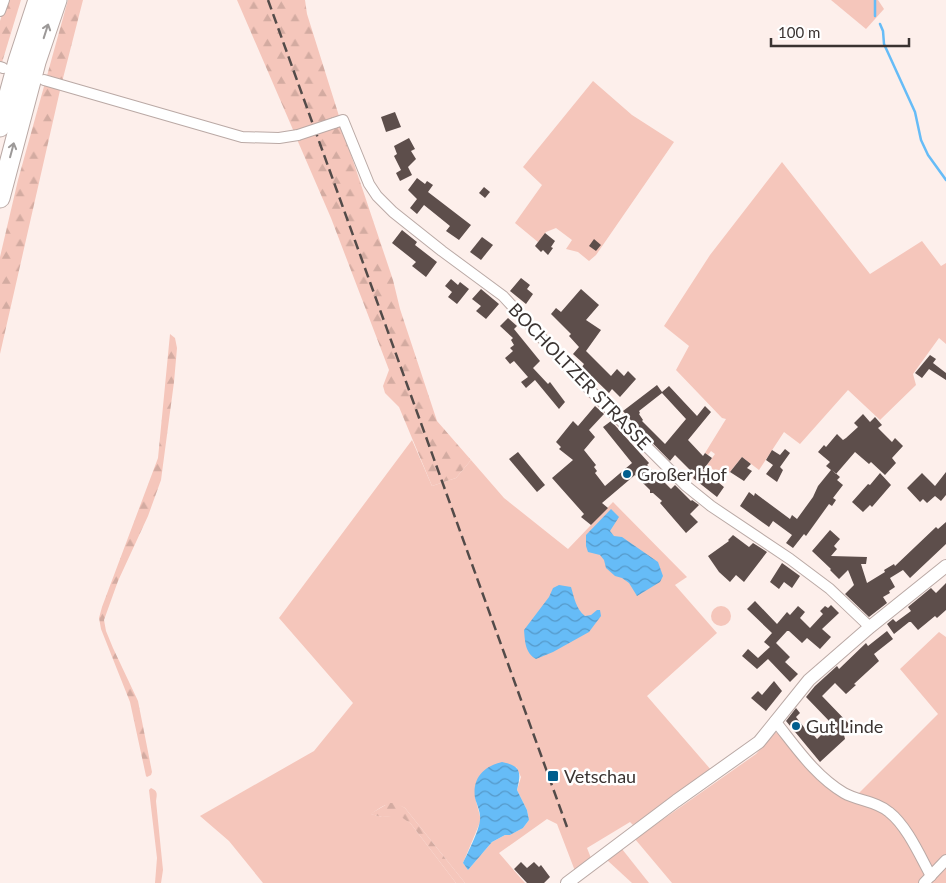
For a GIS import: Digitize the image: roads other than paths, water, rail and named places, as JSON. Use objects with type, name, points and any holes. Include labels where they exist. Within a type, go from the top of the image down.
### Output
[{"type":"highway","points":[[0,127],[16,68],[38,0]]},
{"type":"highway","points":[[0,198],[36,62],[56,0]]},
{"type":"street","points":[[0,11],[4,0]]},
{"type":"street","name":"BOCHOLTZER STRASSE","points":[[44,80],[242,137],[280,138],[298,135],[339,122],[369,184],[377,196],[393,212],[503,296],[586,386],[685,485],[711,506],[790,559],[830,589],[870,627]]},
{"type":"street","points":[[567,883],[676,801],[759,742],[809,680],[870,627],[946,566]]},
{"type":"street","points":[[775,721],[810,764],[828,782],[848,796],[880,806],[895,817],[928,879],[946,860]]},
{"type":"water","points":[[611,509],[619,517],[610,531],[614,536],[622,537],[658,562],[663,576],[660,582],[637,596],[629,583],[615,576],[606,568],[604,560],[600,555],[588,552],[586,546],[586,535]]},
{"type":"water","points":[[559,585],[571,587],[577,606],[585,616],[600,610],[601,616],[589,632],[536,659],[528,650],[524,630],[549,597],[553,588]]},
{"type":"water","points":[[502,762],[517,768],[519,779],[517,790],[527,810],[529,820],[523,828],[492,842],[468,870],[463,863],[476,836],[480,820],[475,798],[475,784],[485,770]]},
{"type":"waterway","points":[[875,0],[875,16]]},
{"type":"waterway","points":[[880,24],[883,31],[884,44],[915,112],[921,140],[928,155],[946,180]]},
{"type":"railway","points":[[268,0],[567,827]]},
{"type":"place","name":"Großer Hof","points":[[627,474]]},
{"type":"place","name":"Gut Linde","points":[[796,726]]},
{"type":"place","name":"Vetschau","points":[[553,776]]}]
